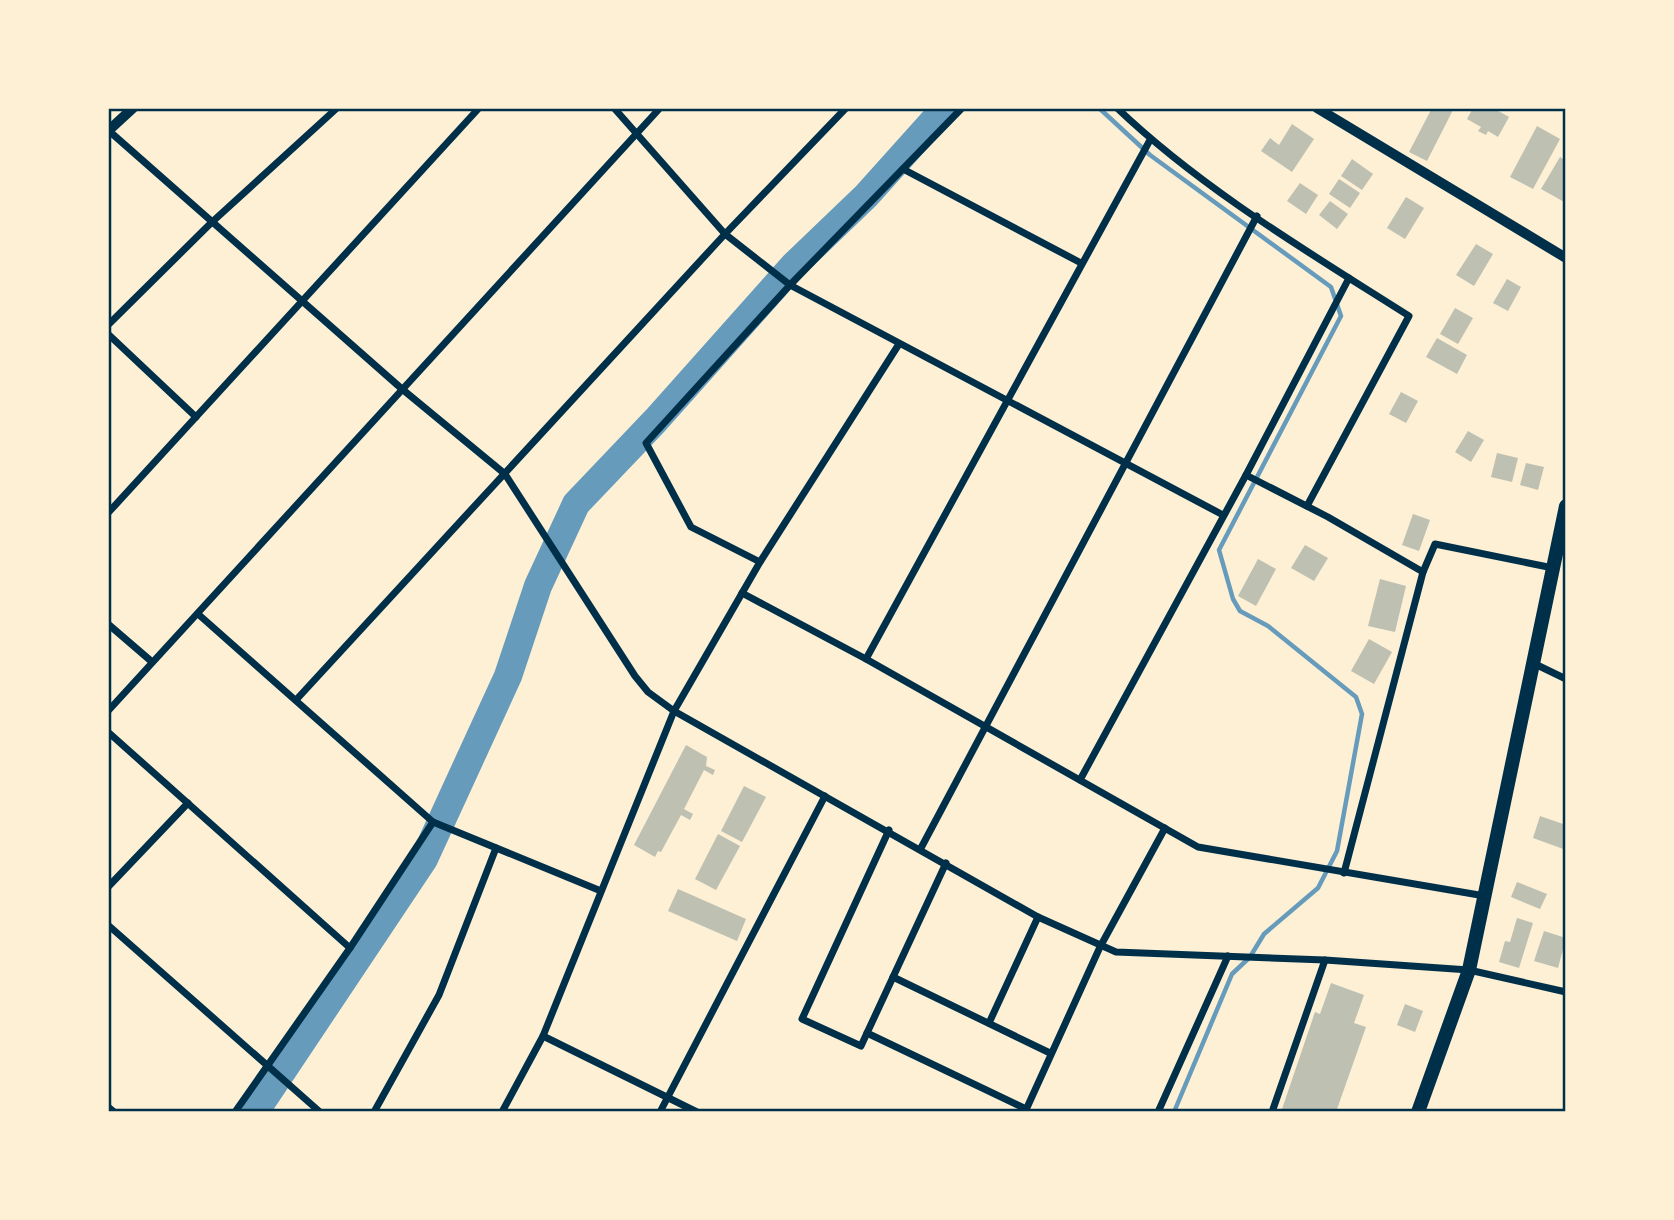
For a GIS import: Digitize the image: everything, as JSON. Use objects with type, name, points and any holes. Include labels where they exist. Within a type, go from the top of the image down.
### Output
[{"type":"main road","points":[[1418,1111],[1469,971],[1566,506]]},
{"type":"street","points":[[132,108],[109,131],[401,389],[505,474],[635,676],[648,692],[674,710],[922,848],[1038,917],[1116,953],[1325,960],[1469,971],[1566,992]]},
{"type":"street","points":[[108,325],[211,223],[337,108]]},
{"type":"street","points":[[108,513],[480,108]]},
{"type":"street","points":[[614,108],[725,234],[790,285],[1223,515]]},
{"type":"street","points":[[108,711],[660,108]]},
{"type":"street","points":[[296,700],[725,234],[846,108]]},
{"type":"street","points":[[760,562],[691,527],[646,443],[790,285],[962,108]]},
{"type":"street","points":[[1117,108],[1150,140],[1257,216],[1409,316],[1307,506]]},
{"type":"street","points":[[1317,108],[1566,258]]},
{"type":"street","points":[[866,659],[1150,140]]},
{"type":"street","points":[[903,169],[1081,263]]},
{"type":"street","points":[[922,848],[1257,216]]},
{"type":"street","points":[[1080,780],[1246,475],[1349,278]]},
{"type":"street","points":[[108,334],[196,416]]},
{"type":"street","points":[[502,1111],[543,1036],[674,710],[760,562],[899,344]]},
{"type":"street","points":[[1246,475],[1307,506],[1423,572]]},
{"type":"street","points":[[1344,873],[1423,572],[1434,544],[1553,568]]},
{"type":"street","points":[[742,593],[866,659],[1198,847],[1486,896]]},
{"type":"street","points":[[198,614],[433,822],[601,891]]},
{"type":"street","points":[[108,624],[151,661]]},
{"type":"street","points":[[1535,664],[1566,679]]},
{"type":"street","points":[[108,732],[350,948]]},
{"type":"street","points":[[660,1111],[825,796]]},
{"type":"street","points":[[108,887],[188,803]]},
{"type":"street","points":[[235,1111],[350,948],[433,822]]},
{"type":"street","points":[[867,1033],[1025,1110],[1100,947],[1164,828]]},
{"type":"street","points":[[889,830],[802,1019],[861,1046],[946,863]]},
{"type":"street","points":[[374,1111],[439,995],[496,848]]},
{"type":"street","points":[[989,1023],[1038,917]]},
{"type":"street","points":[[108,925],[320,1111]]},
{"type":"street","points":[[1158,1111],[1228,956]]},
{"type":"street","points":[[1272,1111],[1325,960]]},
{"type":"street","points":[[893,977],[1050,1053]]},
{"type":"street","points":[[543,1036],[696,1111]]},
{"type":"street","points":[[108,1107],[114,1111]]},
{"type":"building","points":[[1432,108],[1454,108],[1427,161],[1409,152]]},
{"type":"building","points":[[1473,108],[1493,108],[1509,117],[1498,137],[1488,131],[1486,135],[1478,131],[1481,127],[1467,119]]},
{"type":"building","points":[[1292,124],[1314,139],[1292,172],[1261,151],[1270,138],[1279,145]]},
{"type":"building","points":[[1537,126],[1560,139],[1533,189],[1510,177]]},
{"type":"building","points":[[1560,157],[1566,161],[1566,203],[1541,189]]},
{"type":"building","points":[[1352,159],[1373,174],[1362,190],[1341,176]]},
{"type":"building","points":[[1339,179],[1360,193],[1350,208],[1329,194]]},
{"type":"building","points":[[1300,183],[1318,195],[1306,214],[1287,201]]},
{"type":"building","points":[[1406,197],[1424,208],[1405,239],[1387,228]]},
{"type":"building","points":[[1330,201],[1348,214],[1337,229],[1319,215]]},
{"type":"building","points":[[1476,244],[1493,254],[1474,286],[1456,275]]},
{"type":"building","points":[[1507,279],[1521,287],[1508,311],[1493,303]]},
{"type":"building","points":[[1455,308],[1473,318],[1458,344],[1440,334]]},
{"type":"building","points":[[1437,338],[1467,355],[1457,374],[1426,357]]},
{"type":"building","points":[[1401,392],[1418,401],[1406,423],[1389,414]]},
{"type":"building","points":[[1468,431],[1484,440],[1471,462],[1455,452]]},
{"type":"building","points":[[1497,453],[1518,458],[1512,482],[1491,477]]},
{"type":"building","points":[[1526,463],[1544,467],[1538,490],[1520,485]]},
{"type":"building","points":[[1413,514],[1430,520],[1419,551],[1402,545]]},
{"type":"building","points":[[1305,545],[1328,558],[1314,581],[1291,568]]},
{"type":"building","points":[[1258,559],[1276,569],[1256,606],[1238,596]]},
{"type":"building","points":[[1380,579],[1406,586],[1395,632],[1368,626]]},
{"type":"building","points":[[1369,639],[1392,652],[1374,684],[1351,671]]},
{"type":"building","points":[[686,745],[707,757],[706,766],[715,770],[713,775],[704,770],[684,809],[693,814],[690,820],[681,815],[661,852],[658,851],[655,857],[634,845]]},
{"type":"building","points":[[744,786],[766,797],[742,842],[721,831]]},
{"type":"building","points":[[1540,816],[1566,825],[1566,850],[1533,838]]},
{"type":"building","points":[[718,834],[740,846],[716,890],[695,879]]},
{"type":"building","points":[[1517,882],[1547,894],[1540,909],[1511,897]]},
{"type":"building","points":[[678,889],[746,919],[737,941],[668,911]]},
{"type":"building","points":[[1517,918],[1533,923],[1519,968],[1499,962],[1505,941],[1510,942]]},
{"type":"building","points":[[1544,931],[1566,938],[1558,968],[1534,961]]},
{"type":"building","points":[[1331,983],[1364,995],[1354,1023],[1366,1027],[1336,1112],[1281,1112],[1315,1012],[1320,1014]]},
{"type":"building","points":[[1405,1004],[1423,1011],[1415,1032],[1397,1025]]},
{"type":"waterway","points":[[255,1112],[424,859],[508,676],[538,586],[576,504],[656,420],[794,265],[866,196],[945,108]]},
{"type":"waterway","points":[[1099,108],[1150,155],[1331,287],[1341,316],[1219,550],[1233,599],[1240,611],[1268,626],[1356,697],[1362,714],[1337,851],[1318,888],[1264,934],[1250,957],[1232,974],[1174,1112]]}]
